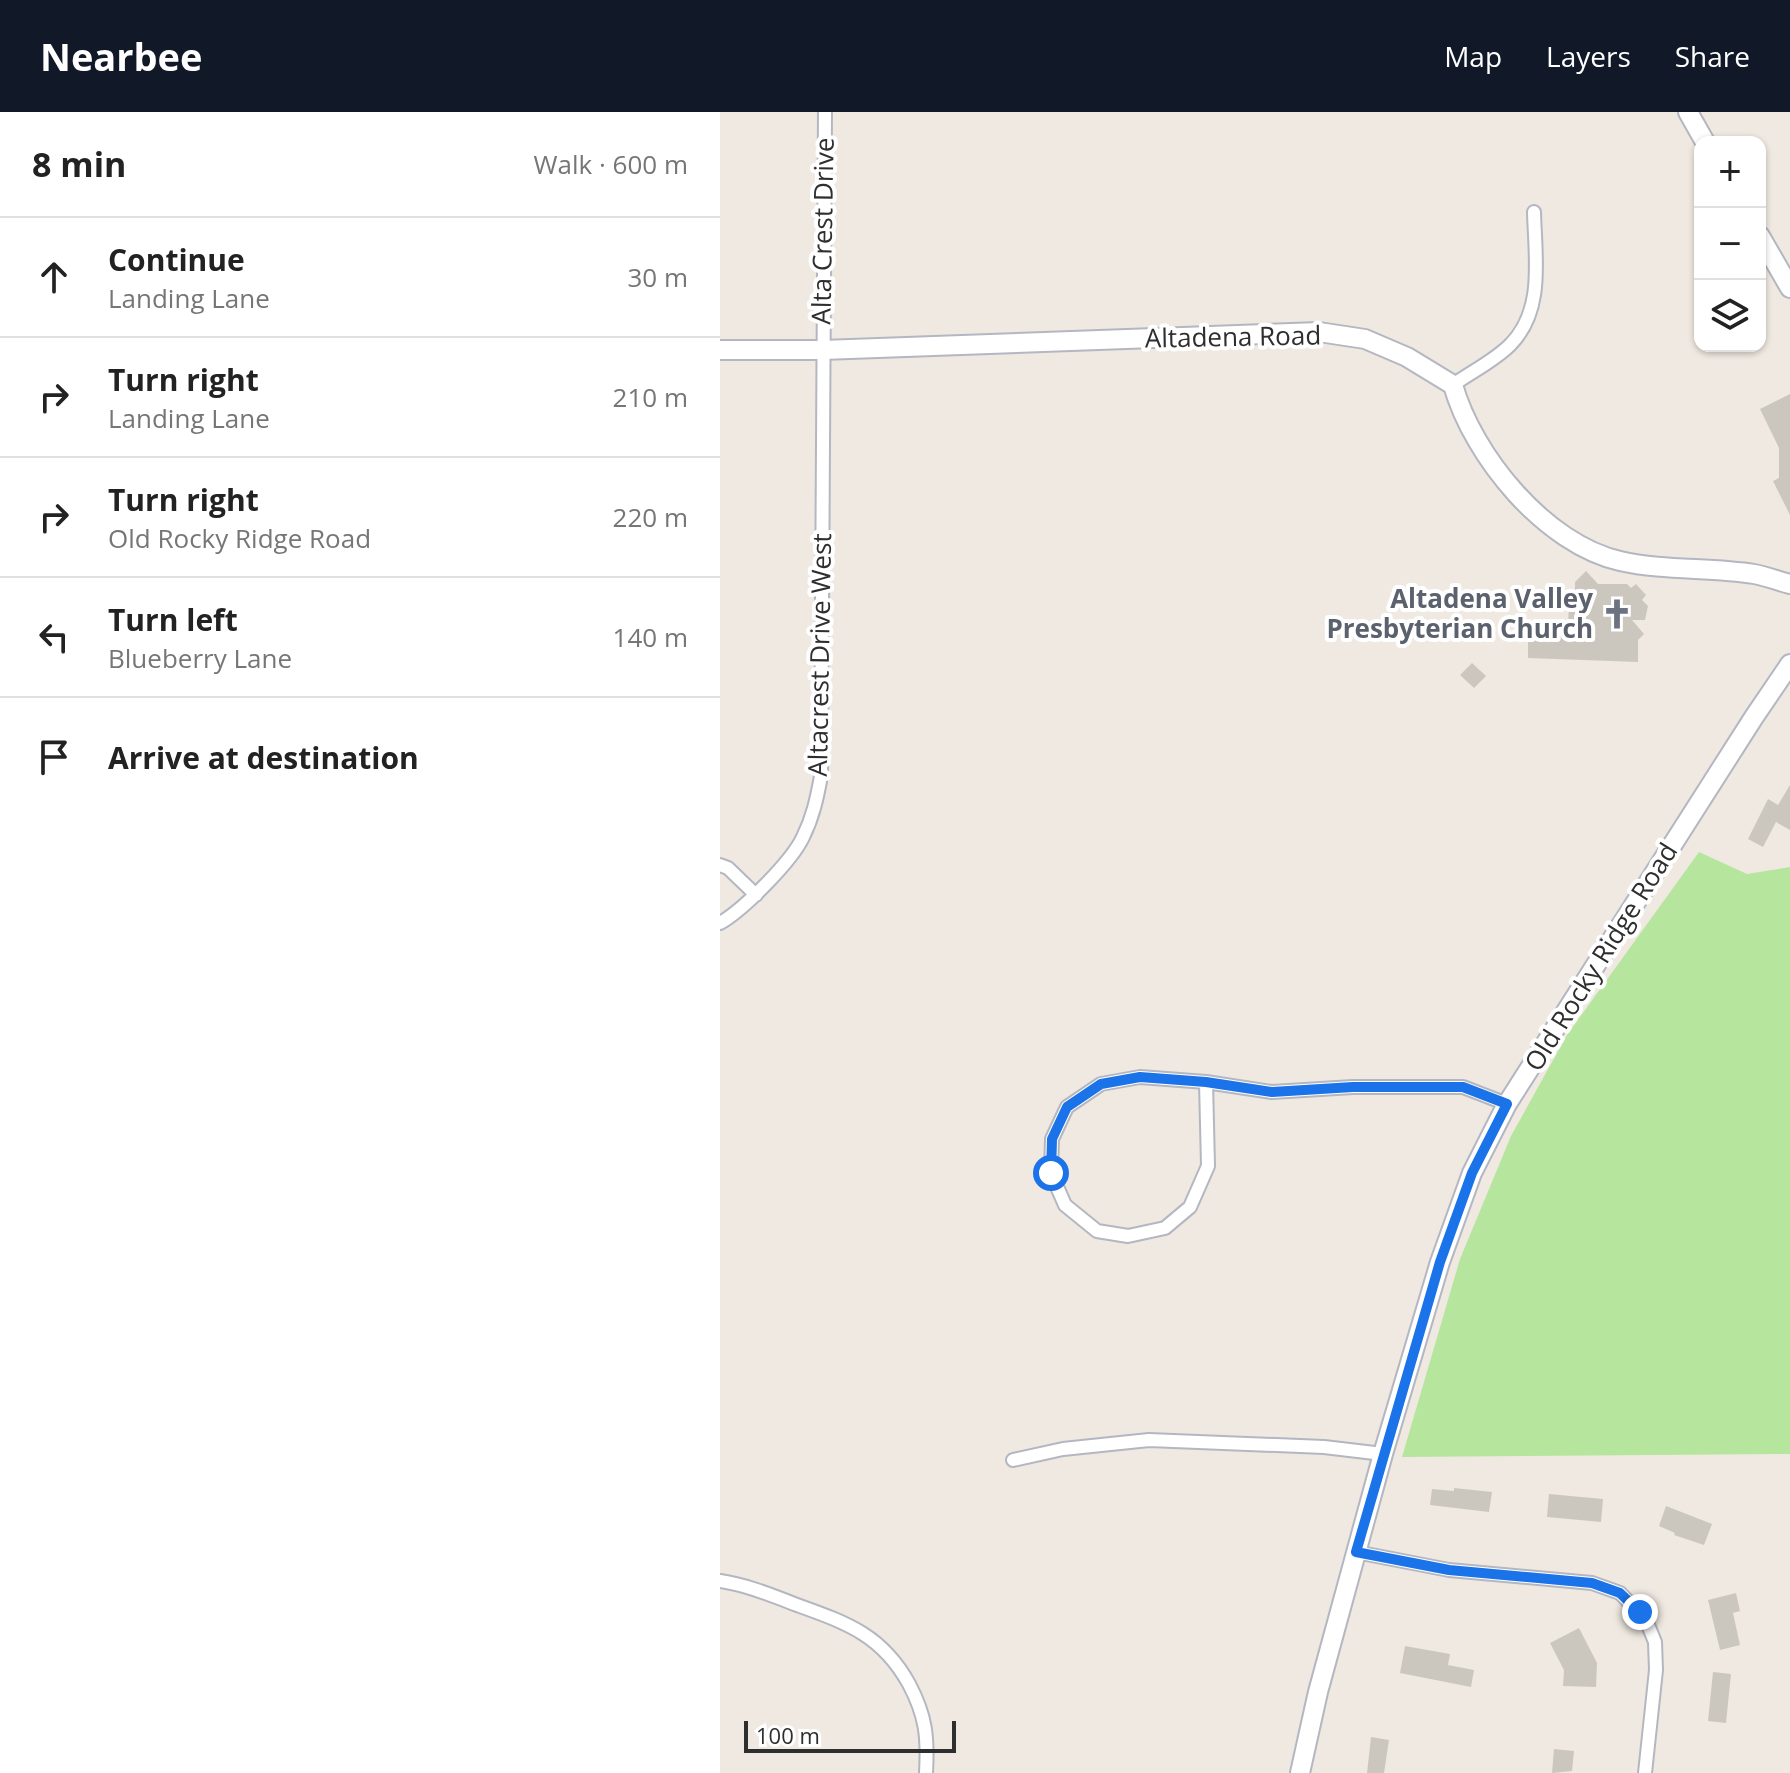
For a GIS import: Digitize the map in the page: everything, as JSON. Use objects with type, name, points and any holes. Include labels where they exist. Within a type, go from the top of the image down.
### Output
[{"type":"street","name":"Alta Crest Drive","points":[[822,350],[825,112]]},
{"type":"street","points":[[1688,112],[1702,136]]},
{"type":"street","points":[[1534,212],[1536,293],[1531,312],[1511,344],[1453,385],[1458,405],[1498,473],[1531,510],[1561,534],[1617,560],[1657,567],[1756,575],[1790,584]]},
{"type":"street","points":[[1766,246],[1790,288]]},
{"type":"street","name":"Altadena Road","points":[[720,350],[822,350],[1319,332],[1365,339],[1407,357],[1453,385]]},
{"type":"street","name":"Altacrest Drive West","points":[[720,923],[756,895],[802,841],[814,811],[821,776],[822,350]]},
{"type":"street","name":"Old Rocky Ridge Road","points":[[1300,1773],[1318,1692],[1383,1454],[1440,1262],[1485,1145],[1507,1104],[1790,664]]},
{"type":"street","points":[[720,865],[728,868],[756,895]]},
{"type":"street","points":[[1206,1082],[1208,1166],[1190,1207],[1165,1228],[1128,1236],[1097,1231],[1065,1205],[1051,1173],[1052,1139],[1067,1107],[1101,1084],[1114,1081],[1140,1077],[1206,1082],[1272,1092],[1353,1087],[1463,1087],[1507,1104]]},
{"type":"street","points":[[1013,1460],[1063,1449],[1149,1440],[1324,1447],[1383,1454]]},
{"type":"street","points":[[1356,1552],[1449,1570],[1592,1583],[1620,1593],[1646,1620],[1655,1642],[1656,1670],[1645,1773]]},
{"type":"street","points":[[720,1581],[739,1584],[841,1621],[879,1644],[896,1662],[922,1709],[928,1746],[926,1773]]},
{"type":"green space","points":[[1699,852],[1747,874],[1790,867],[1790,1454],[1402,1457],[1460,1259],[1511,1136],[1567,1035]]},
{"type":"building","points":[[1790,394],[1790,515],[1773,481],[1779,478],[1779,448],[1760,409]]},
{"type":"building","points":[[1586,571],[1598,584],[1627,584],[1631,588],[1636,584],[1646,595],[1642,600],[1648,606],[1645,620],[1632,620],[1644,634],[1638,640],[1638,662],[1528,658],[1528,637],[1568,635],[1569,590],[1575,590],[1575,582]]},
{"type":"building","points":[[1472,663],[1486,676],[1474,688],[1460,675]]},
{"type":"building","points":[[1790,785],[1790,830],[1776,822],[1763,847],[1748,839],[1768,799],[1778,805]]},
{"type":"building","points":[[1454,1488],[1492,1492],[1489,1512],[1430,1505],[1432,1489],[1454,1491]]},
{"type":"building","points":[[1549,1494],[1603,1499],[1601,1522],[1547,1517]]},
{"type":"building","points":[[1666,1506],[1712,1524],[1704,1545],[1674,1535],[1659,1526]]},
{"type":"building","points":[[1736,1593],[1740,1611],[1733,1613],[1740,1645],[1720,1650],[1708,1600]]},
{"type":"building","points":[[1579,1628],[1597,1663],[1596,1687],[1563,1686],[1564,1670],[1550,1643]]},
{"type":"building","points":[[1405,1646],[1450,1654],[1448,1665],[1474,1670],[1471,1687],[1400,1673]]},
{"type":"building","points":[[1713,1672],[1731,1674],[1726,1723],[1708,1721]]},
{"type":"building","points":[[1371,1737],[1389,1740],[1384,1773],[1367,1773]]},
{"type":"building","points":[[1554,1749],[1574,1751],[1572,1771],[1552,1773]]},
{"type":"place","name":"Altadena Valley Presbyterian Church","points":[[1617,614]]},
{"type":"route","points":[[1051,1173],[1052,1139],[1067,1107],[1101,1084],[1140,1077],[1206,1082],[1272,1092],[1353,1087],[1463,1087],[1507,1104],[1472,1173],[1440,1262],[1356,1552],[1449,1570],[1592,1583],[1620,1593],[1640,1612]]}]
